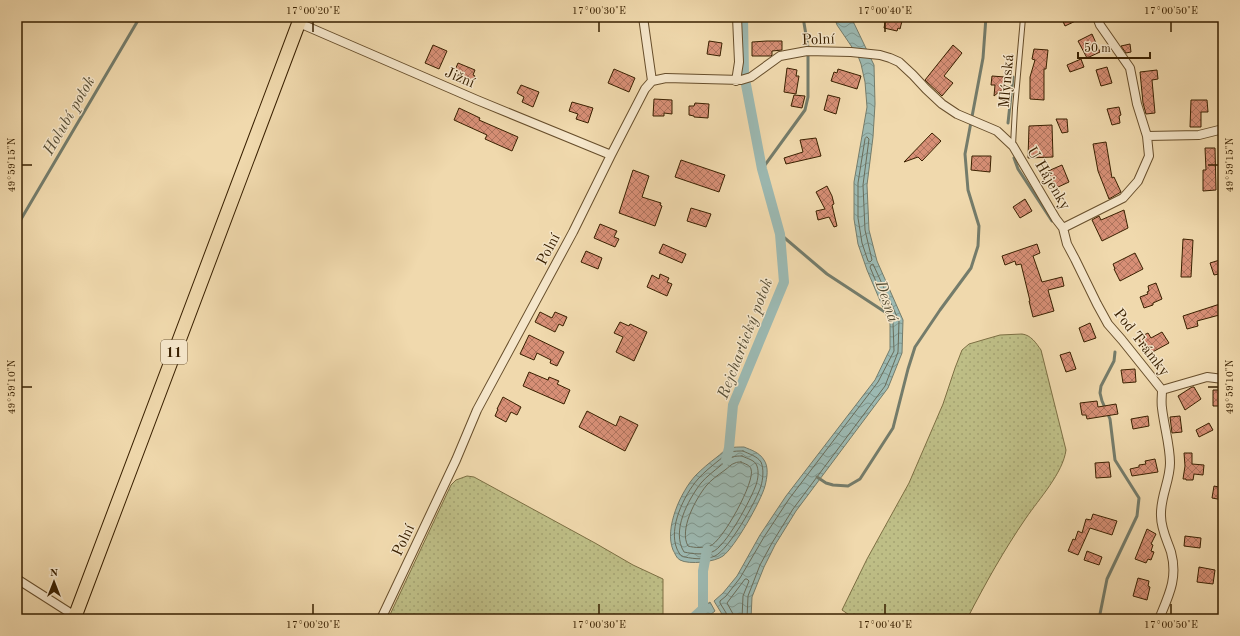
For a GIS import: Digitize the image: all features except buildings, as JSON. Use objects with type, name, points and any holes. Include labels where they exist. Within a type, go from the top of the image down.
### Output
[{"type":"main road","name":"11","points":[[75,617],[300,20]]},
{"type":"street","points":[[643,17],[652,81]]},
{"type":"street","points":[[737,17],[739,80]]},
{"type":"street","name":"U Hájenky","points":[[851,52],[880,55],[899,62],[942,104],[957,114],[997,132],[1013,146],[1056,219],[1063,228],[1123,198],[1138,180],[1149,156],[1147,136],[1137,104],[1130,68],[1100,24],[1097,17]]},
{"type":"street","name":"Jižní","points":[[300,20],[477,100],[610,155]]},
{"type":"street","name":"Polní","points":[[380,619],[456,460],[477,410],[573,232],[610,155],[646,89],[652,81],[666,78],[739,80],[751,77],[780,56],[807,51],[851,52]]},
{"type":"street","points":[[1147,136],[1199,134],[1223,129]]},
{"type":"street","name":"Pod Trámky","points":[[1063,228],[1067,244],[1108,324],[1162,390],[1161,406],[1170,460],[1170,470],[1161,505],[1161,516],[1162,526],[1173,564],[1174,576],[1159,619]]},
{"type":"street","points":[[1162,390],[1207,377],[1223,379]]},
{"type":"street","points":[[17,579],[75,617]]},
{"type":"lane","name":"Mlýnská","points":[[1013,146],[1023,18]]},
{"type":"green space","points":[[1022,334],[1031,338],[1041,350],[1066,450],[1064,459],[1055,477],[1010,542],[967,619],[855,619],[842,610],[867,559],[909,483],[943,404],[962,350],[969,344],[1000,335]]},
{"type":"green space","points":[[467,476],[474,477],[633,565],[663,579],[663,619],[388,619],[451,485],[456,480]]},
{"type":"water","name":"Desná","points":[[834,17],[851,17],[874,65],[875,104],[873,137],[867,185],[869,230],[877,261],[903,320],[902,353],[888,388],[796,511],[775,545],[752,597],[751,619],[725,619],[714,601],[723,593],[737,576],[760,535],[786,496],[875,380],[890,349],[890,324],[867,270],[858,244],[854,219],[854,182],[867,107],[865,82],[858,56],[837,25]]},
{"type":"water","points":[[744,447],[760,455],[766,463],[767,469],[763,493],[747,523],[734,543],[723,556],[714,560],[695,563],[680,560],[673,550],[671,531],[672,521],[685,490],[696,475],[725,450],[729,448]]},
{"type":"water","points":[[710,602],[715,611],[705,619],[687,619],[691,615]]},
{"type":"waterway","name":"Holubí potok","points":[[17,226],[140,17]]},
{"type":"waterway","name":"Rejchartický potok","points":[[726,460],[729,448],[733,405],[784,282],[780,234],[762,169],[744,74],[743,17]]},
{"type":"waterway","points":[[803,17],[808,47]]},
{"type":"waterway","points":[[817,477],[826,483],[848,486],[860,479],[893,428],[915,347],[971,268],[978,246],[979,226],[968,190],[965,154],[983,58],[986,17]]},
{"type":"waterway","points":[[762,169],[805,110],[808,97],[808,56]]},
{"type":"waterway","points":[[1008,123],[1013,77]]},
{"type":"waterway","points":[[1014,158],[1018,169],[1052,221]]},
{"type":"waterway","name":"Desná","points":[[780,234],[827,274],[888,314]]},
{"type":"waterway","points":[[1099,619],[1107,579],[1137,516],[1139,498],[1115,460],[1110,419],[1100,393],[1101,386],[1114,361],[1115,352]]},
{"type":"waterway","name":"Rejchartický potok","points":[[692,619],[703,609],[703,571],[707,550]]}]
